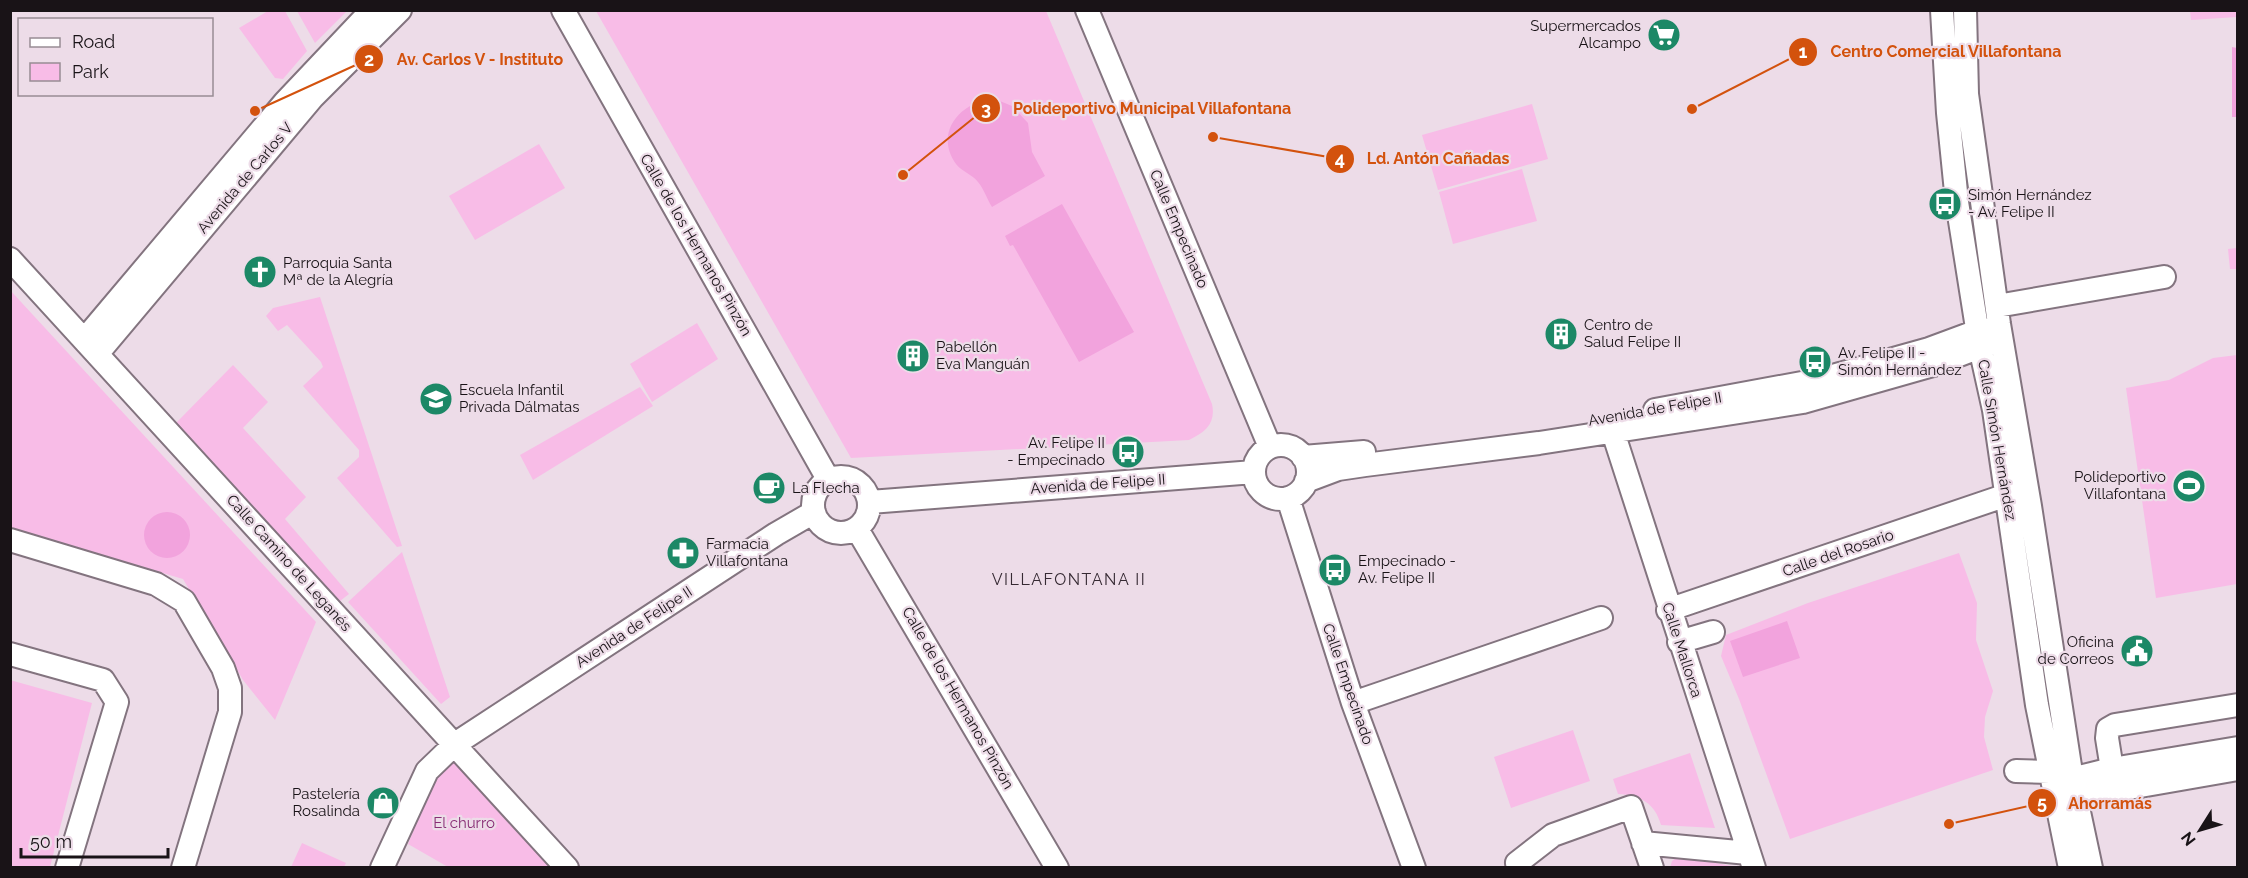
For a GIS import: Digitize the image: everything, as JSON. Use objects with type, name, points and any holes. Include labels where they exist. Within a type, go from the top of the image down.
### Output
[{"type":"street","name":"Avenida de Carlos V","points":[[91,346],[285,102],[372,10]]},
{"type":"street","name":"Avenida de Carlos V","points":[[91,346],[313,97],[400,10]]},
{"type":"street","name":"Calle de los Hermanos Pinzón","points":[[563,10],[828,479]]},
{"type":"street","name":"Calle Empecinado","points":[[1087,10],[1270,447]]},
{"type":"street","name":"Calle Simón Hernández","points":[[1942,10],[1948,112],[1957,202],[1991,329],[1988,382],[2007,495],[2037,705],[2061,787],[2091,867]]},
{"type":"street","name":"Calle Simón Hernández","points":[[1965,10],[1967,94],[1991,329],[2061,787],[2070,867]]},
{"type":"street","name":"Calle Camino de Leganés","points":[[10,259],[567,867]]},
{"type":"street","points":[[1991,329],[2164,277]]},
{"type":"street","name":"Avenida de Felipe II","points":[[1306,481],[1353,466],[1613,432],[1803,402],[1933,365],[1991,329]]},
{"type":"street","name":"Avenida de Felipe II","points":[[1303,457],[1364,452],[1560,425],[1797,384],[1929,349],[1991,329]]},
{"type":"street","name":"Avenida de Felipe II","points":[[1933,365],[1968,368],[1988,382]]},
{"type":"street","name":"Calle Mallorca","points":[[1613,432],[1668,610],[1751,860]]},
{"type":"street","points":[[1288,446],[1303,457],[1307,473],[1306,481],[1296,494],[1288,498],[1280,499],[1265,494],[1255,480],[1254,472],[1258,458],[1270,447],[1288,446]]},
{"type":"street","name":"Avenida de Felipe II","points":[[870,502],[1254,472]]},
{"type":"street","points":[[842,476],[855,480],[865,489],[870,502],[865,522],[857,529],[837,533],[826,529],[814,512],[815,493],[828,479],[842,476]]},
{"type":"street","name":"Calle del Rosario","points":[[1668,610],[2007,495]]},
{"type":"street","name":"Calle Empecinado","points":[[1288,498],[1353,703],[1414,867]]},
{"type":"street","name":"Avenida de Felipe II","points":[[382,867],[427,771],[455,744],[776,534],[814,512]]},
{"type":"street","name":"Calle de los Hermanos Pinzón","points":[[857,529],[1057,867]]},
{"type":"street","points":[[10,540],[156,584],[184,601],[223,669],[230,688],[230,712],[183,867]]},
{"type":"street","points":[[1353,703],[1601,618]]},
{"type":"street","points":[[1679,642],[1713,632]]},
{"type":"street","points":[[10,654],[103,680],[117,702],[67,867]]},
{"type":"street","points":[[2112,769],[2107,738],[2108,729],[2115,725],[2238,705]]},
{"type":"street","points":[[2061,787],[2112,769],[2238,748]]},
{"type":"street","points":[[2016,771],[2061,787],[2238,769]]},
{"type":"street","points":[[1518,867],[1517,862],[1553,835],[1631,807],[1652,867]]},
{"type":"street","points":[[1643,843],[1751,860]]},
{"type":"green space","points":[[268,11],[285,11],[307,51],[283,79],[275,78],[239,28]]},
{"type":"green space","points":[[297,11],[347,11],[315,43]]},
{"type":"green space","points":[[596,11],[1046,11],[1212,404],[1211,422],[1205,430],[1189,440],[851,458]]},
{"type":"green space","points":[[2190,11],[2237,11],[2237,17],[2191,20]]},
{"type":"green space","points":[[1532,104],[1548,159],[1438,190],[1422,135]]},
{"type":"green space","points":[[539,144],[565,188],[475,240],[449,196]]},
{"type":"green space","points":[[1522,169],[1537,221],[1453,244],[1439,192]]},
{"type":"green space","points":[[2237,248],[2237,269],[2230,269],[2228,249]]},
{"type":"green space","points":[[10,290],[316,622],[275,720],[243,680],[183,579],[11,528]]},
{"type":"green space","points":[[320,297],[402,546],[397,547],[337,478],[359,457],[359,450],[303,386],[323,367],[321,362],[287,325],[278,331],[266,316],[273,308]]},
{"type":"green space","points":[[697,323],[718,359],[652,402],[630,364]]},
{"type":"green space","name":"Polideportivo Villafontana","points":[[2237,355],[2237,584],[2156,598],[2126,388],[2169,380],[2213,358]]},
{"type":"green space","points":[[233,365],[268,402],[243,428],[306,497],[285,519],[349,594],[340,601],[176,423]]},
{"type":"green space","points":[[640,387],[653,406],[533,480],[520,455]]},
{"type":"green space","points":[[402,552],[450,697],[441,704],[348,602]]},
{"type":"green space","points":[[1959,553],[1977,603],[1976,640],[1993,691],[1985,717],[1984,737],[1993,770],[1790,839],[1721,656],[1726,635],[1808,603]]},
{"type":"green space","points":[[10,680],[92,703],[50,867],[11,867]]},
{"type":"green space","points":[[1573,730],[1590,781],[1511,808],[1494,757]]},
{"type":"green space","name":"El churro","points":[[455,744],[555,861],[548,867],[448,867],[408,844],[435,776]]},
{"type":"green space","points":[[1690,753],[1715,828],[1661,825],[1655,811],[1646,802],[1633,796],[1618,794],[1613,779]]},
{"type":"green space","points":[[302,843],[346,863],[344,867],[291,867]]},
{"type":"green space","points":[[1679,856],[1733,867],[1670,868],[1672,861]]},
{"type":"shaded area","points":[[2232,47],[2237,48],[2237,117],[2232,117]]},
{"type":"shaded area","points":[[995,99],[1012,106],[1028,123],[1032,152],[1045,176],[992,207],[978,182],[956,164],[950,152],[948,140],[954,120],[962,112],[972,105]]},
{"type":"shaded area","points":[[1062,204],[1134,332],[1079,362],[1013,245],[1010,246],[1005,236]]},
{"type":"shaded area","points":[[167,512],[183,519],[190,535],[183,551],[167,558],[151,551],[144,535],[151,519]]},
{"type":"shaded area","points":[[1787,621],[1800,658],[1743,677],[1730,641]]},
{"type":"place","name":"Supermercados Alcampo","points":[[1664,35]]},
{"type":"place","name":"Centro Comercial Villafontana","points":[[1692,109]]},
{"type":"place","name":"Av. Carlos V - Instituto","points":[[255,111]]},
{"type":"place","name":"Ld. Antón Cañadas","points":[[1213,137]]},
{"type":"place","name":"Polideportivo Municipal Villafontana","points":[[903,175]]},
{"type":"place","name":"Simón Hernández - Av. Felipe II","points":[[1945,204]]},
{"type":"place","name":"Parroquia Santa Mª de la Alegría","points":[[260,272]]},
{"type":"place","name":"Centro de Salud Felipe II","points":[[1561,334]]},
{"type":"place","name":"Pabellón Eva Manguán","points":[[913,356]]},
{"type":"place","name":"Av. Felipe II - Simón Hernández","points":[[1815,362]]},
{"type":"place","name":"Escuela Infantil Privada Dálmatas","points":[[436,399]]},
{"type":"place","name":"Av. Felipe II - Empecinado","points":[[1128,452]]},
{"type":"place","name":"Polideportivo Villafontana","points":[[2189,486]]},
{"type":"place","name":"La Flecha","points":[[769,488]]},
{"type":"place","name":"Farmacia Villafontana","points":[[683,553]]},
{"type":"place","name":"Empecinado - Av. Felipe II","points":[[1335,570]]},
{"type":"place","name":"Oficina de Correos","points":[[2137,651]]},
{"type":"place","name":"Pastelería Rosalinda","points":[[383,803]]},
{"type":"place","name":"Ahorramás","points":[[1949,824]]},
{"type":"district","name":"VILLAFONTANA II","points":[[1069,579]]}]
